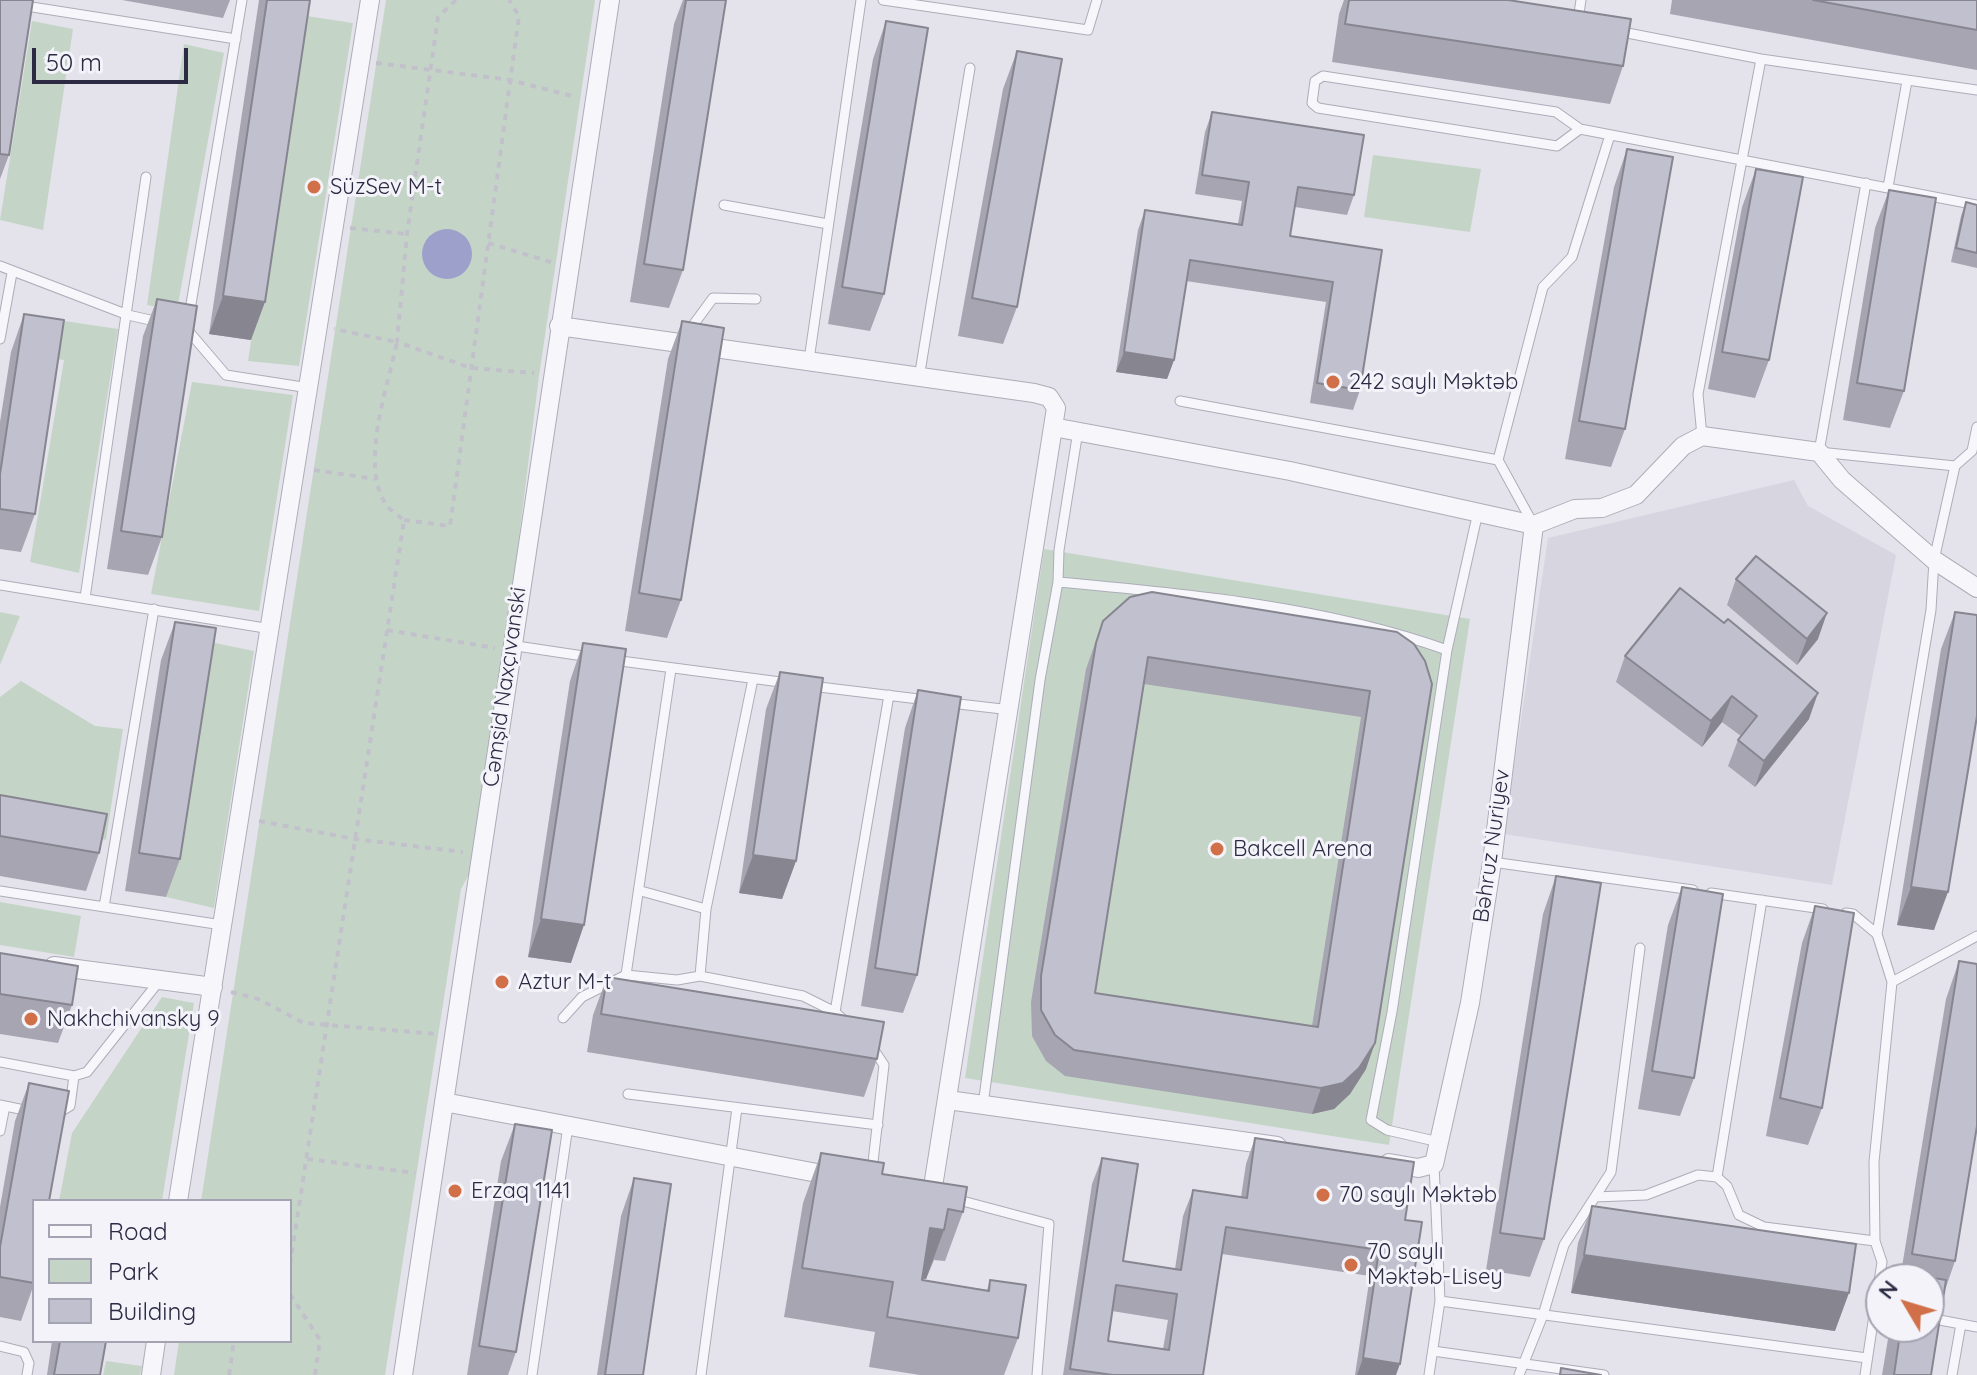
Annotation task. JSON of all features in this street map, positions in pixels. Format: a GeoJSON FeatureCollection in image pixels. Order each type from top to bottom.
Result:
{"type":"FeatureCollection","features":[{"type":"Feature","properties":{"kind":"street"},"geometry":{"type":"LineString","coordinates":[[178,1199],[370,0]]}},
{"type":"Feature","properties":{"kind":"street","name":"Cəmşid Naxçıvanski"},"geometry":{"type":"LineString","coordinates":[[403,1375],[551,374],[610,0]]}},
{"type":"Feature","properties":{"kind":"street"},"geometry":{"type":"LineString","coordinates":[[444,1102],[731,1158],[932,1193],[1011,710],[1056,408],[1049,397],[559,326]]}},
{"type":"Feature","properties":{"kind":"street"},"geometry":{"type":"LineString","coordinates":[[1053,427],[1534,525],[1575,509],[1602,508],[1636,495],[1683,446],[1702,436],[1819,452],[1842,480],[1934,560],[1977,588]]}},
{"type":"Feature","properties":{"kind":"street","name":"Bəhruz Nuriyev"},"geometry":{"type":"LineString","coordinates":[[1434,1164],[1470,1003],[1492,862],[1534,525]]}},
{"type":"Feature","properties":{"kind":"street"},"geometry":{"type":"LineString","coordinates":[[29,963],[213,987]]}},
{"type":"Feature","properties":{"kind":"street"},"geometry":{"type":"LineString","coordinates":[[948,1100],[1298,1149]]}},
{"type":"Feature","properties":{"kind":"street"},"geometry":{"type":"LineString","coordinates":[[1374,1161],[1418,1168],[1434,1164]]}},
{"type":"Feature","properties":{"kind":"street"},"geometry":{"type":"LineString","coordinates":[[151,1375],[156,1343]]}},
{"type":"Feature","properties":{"kind":"lane"},"geometry":{"type":"LineString","coordinates":[[187,327],[242,0]]}},
{"type":"Feature","properties":{"kind":"lane"},"geometry":{"type":"LineString","coordinates":[[809,360],[861,0]]}},
{"type":"Feature","properties":{"kind":"lane"},"geometry":{"type":"LineString","coordinates":[[883,0],[1088,30],[1097,0]]}},
{"type":"Feature","properties":{"kind":"lane"},"geometry":{"type":"LineString","coordinates":[[1577,23],[1581,0]]}},
{"type":"Feature","properties":{"kind":"lane"},"geometry":{"type":"LineString","coordinates":[[0,2],[236,39]]}},
{"type":"Feature","properties":{"kind":"lane"},"geometry":{"type":"LineString","coordinates":[[1564,20],[1593,26]]}},
{"type":"Feature","properties":{"kind":"lane"},"geometry":{"type":"LineString","coordinates":[[1608,29],[1761,59],[1977,90]]}},
{"type":"Feature","properties":{"kind":"lane"},"geometry":{"type":"LineString","coordinates":[[1702,436],[1698,394],[1761,59]]}},
{"type":"Feature","properties":{"kind":"lane"},"geometry":{"type":"LineString","coordinates":[[919,378],[970,68]]}},
{"type":"Feature","properties":{"kind":"lane"},"geometry":{"type":"LineString","coordinates":[[1580,129],[1557,146],[1318,108],[1312,103],[1315,81],[1323,76],[1556,112],[1580,129],[1977,205]]}},
{"type":"Feature","properties":{"kind":"lane"},"geometry":{"type":"LineString","coordinates":[[1888,187],[1907,81]]}},
{"type":"Feature","properties":{"kind":"lane"},"geometry":{"type":"LineString","coordinates":[[1534,525],[1498,460],[1543,287],[1572,257],[1610,135]]}},
{"type":"Feature","properties":{"kind":"lane"},"geometry":{"type":"LineString","coordinates":[[85,598],[146,177]]}},
{"type":"Feature","properties":{"kind":"lane"},"geometry":{"type":"LineString","coordinates":[[1866,183],[1819,452],[1955,466]]}},
{"type":"Feature","properties":{"kind":"lane"},"geometry":{"type":"LineString","coordinates":[[724,205],[828,224]]}},
{"type":"Feature","properties":{"kind":"lane"},"geometry":{"type":"LineString","coordinates":[[0,266],[128,315],[187,327],[226,375],[309,388]]}},
{"type":"Feature","properties":{"kind":"lane"},"geometry":{"type":"LineString","coordinates":[[0,339],[12,273]]}},
{"type":"Feature","properties":{"kind":"lane"},"geometry":{"type":"LineString","coordinates":[[682,342],[713,298],[756,299]]}},
{"type":"Feature","properties":{"kind":"lane"},"geometry":{"type":"LineString","coordinates":[[1180,401],[1498,460]]}},
{"type":"Feature","properties":{"kind":"lane"},"geometry":{"type":"LineString","coordinates":[[1882,1263],[1875,1241],[1874,1162],[1892,982],[1877,934],[1931,610],[1934,560],[1955,466],[1972,451],[1977,427]]}},
{"type":"Feature","properties":{"kind":"lane"},"geometry":{"type":"LineString","coordinates":[[983,1105],[1040,680],[1058,582],[1059,550],[1078,430]]}},
{"type":"Feature","properties":{"kind":"lane"},"geometry":{"type":"LineString","coordinates":[[1439,1142],[1387,1130],[1371,1120],[1392,1012],[1447,650],[1478,512]]}},
{"type":"Feature","properties":{"kind":"lane"},"geometry":{"type":"LineString","coordinates":[[1058,582],[1268,607],[1360,623],[1447,650]]}},
{"type":"Feature","properties":{"kind":"lane"},"geometry":{"type":"LineString","coordinates":[[0,585],[271,629]]}},
{"type":"Feature","properties":{"kind":"lane"},"geometry":{"type":"LineString","coordinates":[[104,907],[154,609]]}},
{"type":"Feature","properties":{"kind":"lane"},"geometry":{"type":"LineString","coordinates":[[510,648],[1011,710]]}},
{"type":"Feature","properties":{"kind":"lane"},"geometry":{"type":"LineString","coordinates":[[626,975],[641,891],[671,669]]}},
{"type":"Feature","properties":{"kind":"lane"},"geometry":{"type":"LineString","coordinates":[[700,976],[706,909],[753,679]]}},
{"type":"Feature","properties":{"kind":"lane"},"geometry":{"type":"LineString","coordinates":[[835,1012],[889,695]]}},
{"type":"Feature","properties":{"kind":"lane"},"geometry":{"type":"LineString","coordinates":[[1492,862],[1853,914],[1877,934]]}},
{"type":"Feature","properties":{"kind":"lane"},"geometry":{"type":"LineString","coordinates":[[0,891],[223,925]]}},
{"type":"Feature","properties":{"kind":"lane"},"geometry":{"type":"LineString","coordinates":[[641,891],[706,909]]}},
{"type":"Feature","properties":{"kind":"lane"},"geometry":{"type":"LineString","coordinates":[[1717,1177],[1762,900]]}},
{"type":"Feature","properties":{"kind":"lane"},"geometry":{"type":"LineString","coordinates":[[1892,982],[1977,936]]}},
{"type":"Feature","properties":{"kind":"lane"},"geometry":{"type":"LineString","coordinates":[[1519,1375],[1526,1364],[1543,1315],[1564,1245],[1611,1172],[1640,948]]}},
{"type":"Feature","properties":{"kind":"lane"},"geometry":{"type":"LineString","coordinates":[[563,1018],[582,997],[626,975],[677,980],[700,976],[803,996],[835,1012],[856,1031]]}},
{"type":"Feature","properties":{"kind":"lane"},"geometry":{"type":"LineString","coordinates":[[0,1062],[74,1076],[87,1072],[160,980]]}},
{"type":"Feature","properties":{"kind":"lane"},"geometry":{"type":"LineString","coordinates":[[866,1041],[884,1065],[878,1125],[886,1186]]}},
{"type":"Feature","properties":{"kind":"lane"},"geometry":{"type":"LineString","coordinates":[[0,1131],[2,1106],[61,1115],[70,1106],[74,1076]]}},
{"type":"Feature","properties":{"kind":"lane"},"geometry":{"type":"LineString","coordinates":[[628,1094],[878,1125]]}},
{"type":"Feature","properties":{"kind":"lane"},"geometry":{"type":"LineString","coordinates":[[701,1375],[737,1108]]}},
{"type":"Feature","properties":{"kind":"lane"},"geometry":{"type":"LineString","coordinates":[[532,1375],[568,1126]]}},
{"type":"Feature","properties":{"kind":"lane"},"geometry":{"type":"LineString","coordinates":[[1429,1375],[1440,1301],[1434,1164]]}},
{"type":"Feature","properties":{"kind":"lane"},"geometry":{"type":"LineString","coordinates":[[1595,1197],[1646,1195],[1698,1175],[1717,1177],[1727,1186],[1739,1215],[1764,1227],[1875,1241]]}},
{"type":"Feature","properties":{"kind":"lane"},"geometry":{"type":"LineString","coordinates":[[932,1193],[1049,1224],[1037,1375]]}},
{"type":"Feature","properties":{"kind":"lane"},"geometry":{"type":"LineString","coordinates":[[1440,1301],[1867,1358]]}},
{"type":"Feature","properties":{"kind":"lane"},"geometry":{"type":"LineString","coordinates":[[1945,1321],[1977,1327]]}},
{"type":"Feature","properties":{"kind":"lane"},"geometry":{"type":"LineString","coordinates":[[1952,1375],[1961,1324]]}},
{"type":"Feature","properties":{"kind":"lane"},"geometry":{"type":"LineString","coordinates":[[1865,1375],[1871,1343]]}},
{"type":"Feature","properties":{"kind":"lane"},"geometry":{"type":"LineString","coordinates":[[0,1346],[24,1352],[29,1363],[27,1375]]}},
{"type":"Feature","properties":{"kind":"lane"},"geometry":{"type":"LineString","coordinates":[[1433,1351],[1604,1375]]}},
{"type":"Feature","properties":{"kind":"path"},"geometry":{"type":"LineString","coordinates":[[456,0],[438,17],[407,234],[397,342],[376,442],[375,479],[386,505],[404,520],[450,526],[519,16],[509,0]]}},
{"type":"Feature","properties":{"kind":"path"},"geometry":{"type":"LineString","coordinates":[[360,60],[510,80],[594,101]]}},
{"type":"Feature","properties":{"kind":"path"},"geometry":{"type":"LineString","coordinates":[[334,227],[407,234]]}},
{"type":"Feature","properties":{"kind":"path"},"geometry":{"type":"LineString","coordinates":[[488,243],[568,267]]}},
{"type":"Feature","properties":{"kind":"path"},"geometry":{"type":"LineString","coordinates":[[318,325],[397,342],[471,368],[551,374]]}},
{"type":"Feature","properties":{"kind":"path"},"geometry":{"type":"LineString","coordinates":[[296,468],[375,479]]}},
{"type":"Feature","properties":{"kind":"path"},"geometry":{"type":"LineString","coordinates":[[292,1253],[404,520]]}},
{"type":"Feature","properties":{"kind":"path"},"geometry":{"type":"LineString","coordinates":[[387,630],[510,648]]}},
{"type":"Feature","properties":{"kind":"path"},"geometry":{"type":"LineString","coordinates":[[241,818],[355,839],[480,854]]}},
{"type":"Feature","properties":{"kind":"path"},"geometry":{"type":"LineString","coordinates":[[213,987],[258,999],[304,1023],[454,1035]]}},
{"type":"Feature","properties":{"kind":"path"},"geometry":{"type":"LineString","coordinates":[[307,1159],[433,1176]]}},
{"type":"Feature","properties":{"kind":"path"},"geometry":{"type":"LineString","coordinates":[[292,1297],[320,1340],[315,1375]]}},
{"type":"Feature","properties":{"kind":"path"},"geometry":{"type":"LineString","coordinates":[[229,1375],[234,1343]]}},
{"type":"Feature","properties":{"kind":"shaded area"},"geometry":{"type":"Polygon","coordinates":[[[1794,480],[1808,506],[1896,555],[1832,885],[1504,834],[1548,538],[1794,480]]]}},
{"type":"Feature","properties":{"kind":"green space"},"geometry":{"type":"Polygon","coordinates":[[[386,0],[595,0],[539,376],[480,854],[461,889],[385,1375],[174,1375],[179,1343],[292,1343],[292,1199],[201,1199],[386,0]]]}},
{"type":"Feature","properties":{"kind":"green space"},"geometry":{"type":"Polygon","coordinates":[[[300,15],[353,23],[299,366],[248,361],[300,15]]]}},
{"type":"Feature","properties":{"kind":"green space"},"geometry":{"type":"Polygon","coordinates":[[[32,21],[73,29],[43,230],[0,220],[32,21]]]}},
{"type":"Feature","properties":{"kind":"green space"},"geometry":{"type":"Polygon","coordinates":[[[184,44],[224,53],[177,310],[147,305],[184,44]]]}},
{"type":"Feature","properties":{"kind":"green space"},"geometry":{"type":"Polygon","coordinates":[[[1373,155],[1481,169],[1470,232],[1364,217],[1373,155]]]}},
{"type":"Feature","properties":{"kind":"green space"},"geometry":{"type":"Polygon","coordinates":[[[31,316],[118,329],[79,573],[30,562],[64,360],[24,354],[31,316]]]}},
{"type":"Feature","properties":{"kind":"green space"},"geometry":{"type":"Polygon","coordinates":[[[192,382],[293,395],[259,611],[151,594],[192,382]]]}},
{"type":"Feature","properties":{"kind":"green space","name":"Bakcell Arena"},"geometry":{"type":"Polygon","coordinates":[[[1044,549],[1470,619],[1389,1145],[965,1078],[1044,549]]]}},
{"type":"Feature","properties":{"kind":"green space"},"geometry":{"type":"Polygon","coordinates":[[[0,612],[20,616],[0,665],[0,612]]]}},
{"type":"Feature","properties":{"kind":"green space"},"geometry":{"type":"Polygon","coordinates":[[[205,641],[254,651],[214,908],[166,897],[205,641]]]}},
{"type":"Feature","properties":{"kind":"green space"},"geometry":{"type":"Polygon","coordinates":[[[21,681],[95,726],[123,729],[106,840],[0,819],[0,697],[21,681]]]}},
{"type":"Feature","properties":{"kind":"green space"},"geometry":{"type":"Polygon","coordinates":[[[0,902],[81,916],[74,957],[0,945],[0,902]]]}},
{"type":"Feature","properties":{"kind":"green space"},"geometry":{"type":"Polygon","coordinates":[[[162,997],[194,1003],[162,1199],[59,1199],[72,1133],[162,997]]]}},
{"type":"Feature","properties":{"kind":"green space"},"geometry":{"type":"Polygon","coordinates":[[[106,1361],[142,1366],[140,1375],[103,1375],[106,1361]]]}},
{"type":"Feature","properties":{"kind":"water"},"geometry":{"type":"Polygon","coordinates":[[[447,229],[465,236],[472,254],[465,272],[447,279],[429,272],[422,254],[429,236],[447,229]]]}},
{"type":"Feature","properties":{"kind":"building"},"geometry":{"type":"Polygon","coordinates":[[[0,0],[33,0],[9,155],[0,154],[0,0]]]}},
{"type":"Feature","properties":{"kind":"building"},"geometry":{"type":"Polygon","coordinates":[[[267,0],[310,0],[265,302],[223,296],[267,0]]]}},
{"type":"Feature","properties":{"kind":"building"},"geometry":{"type":"Polygon","coordinates":[[[686,0],[726,0],[683,270],[644,264],[686,0]]]}},
{"type":"Feature","properties":{"kind":"building"},"geometry":{"type":"Polygon","coordinates":[[[1349,0],[1508,0],[1631,19],[1623,66],[1345,24],[1349,0]]]}},
{"type":"Feature","properties":{"kind":"building"},"geometry":{"type":"Polygon","coordinates":[[[1813,0],[1977,0],[1977,30],[1813,0]]]}},
{"type":"Feature","properties":{"kind":"building"},"geometry":{"type":"Polygon","coordinates":[[[886,21],[928,28],[884,294],[842,287],[886,21]]]}},
{"type":"Feature","properties":{"kind":"building"},"geometry":{"type":"Polygon","coordinates":[[[1017,51],[1062,59],[1017,307],[972,298],[1017,51]]]}},
{"type":"Feature","properties":{"kind":"building"},"geometry":{"type":"Polygon","coordinates":[[[1212,112],[1364,135],[1354,195],[1298,187],[1290,236],[1382,250],[1360,390],[1317,383],[1333,282],[1190,260],[1174,360],[1124,352],[1145,210],[1242,225],[1249,182],[1202,175],[1212,112]]]}},
{"type":"Feature","properties":{"kind":"building"},"geometry":{"type":"Polygon","coordinates":[[[1627,149],[1673,157],[1625,429],[1579,421],[1627,149]]]}},
{"type":"Feature","properties":{"kind":"building"},"geometry":{"type":"Polygon","coordinates":[[[1756,169],[1803,177],[1769,360],[1722,352],[1756,169]]]}},
{"type":"Feature","properties":{"kind":"building"},"geometry":{"type":"Polygon","coordinates":[[[1889,190],[1936,198],[1904,391],[1857,383],[1889,190]]]}},
{"type":"Feature","properties":{"kind":"building"},"geometry":{"type":"Polygon","coordinates":[[[1966,202],[1977,205],[1977,253],[1956,248],[1966,202]]]}},
{"type":"Feature","properties":{"kind":"building"},"geometry":{"type":"Polygon","coordinates":[[[157,299],[197,306],[162,537],[121,531],[157,299]]]}},
{"type":"Feature","properties":{"kind":"building"},"geometry":{"type":"Polygon","coordinates":[[[24,314],[64,320],[35,514],[0,509],[0,474],[24,314]]]}},
{"type":"Feature","properties":{"kind":"building"},"geometry":{"type":"Polygon","coordinates":[[[682,321],[724,328],[681,600],[639,593],[682,321]]]}},
{"type":"Feature","properties":{"kind":"building"},"geometry":{"type":"Polygon","coordinates":[[[1756,556],[1827,613],[1807,639],[1736,579],[1756,556]]]}},
{"type":"Feature","properties":{"kind":"building"},"geometry":{"type":"Polygon","coordinates":[[[1680,588],[1724,623],[1728,619],[1818,693],[1764,761],[1738,740],[1757,716],[1732,696],[1711,721],[1625,656],[1680,588]]]}},
{"type":"Feature","properties":{"kind":"building"},"geometry":{"type":"Polygon","coordinates":[[[1152,592],[1397,632],[1414,644],[1425,661],[1432,684],[1375,1043],[1359,1068],[1343,1083],[1321,1088],[1074,1050],[1055,1035],[1041,1010],[1041,976],[1096,643],[1103,621],[1130,597],[1152,592]],[[1148,657],[1095,993],[1318,1027],[1370,691],[1148,657]]]}},
{"type":"Feature","properties":{"kind":"building"},"geometry":{"type":"Polygon","coordinates":[[[1955,612],[1977,615],[1977,716],[1948,892],[1911,887],[1955,612]]]}},
{"type":"Feature","properties":{"kind":"building"},"geometry":{"type":"Polygon","coordinates":[[[175,622],[216,628],[180,859],[139,853],[175,622]]]}},
{"type":"Feature","properties":{"kind":"building"},"geometry":{"type":"Polygon","coordinates":[[[583,643],[626,649],[584,925],[541,919],[583,643]]]}},
{"type":"Feature","properties":{"kind":"building"},"geometry":{"type":"Polygon","coordinates":[[[780,672],[823,678],[796,861],[753,855],[780,672]]]}},
{"type":"Feature","properties":{"kind":"building"},"geometry":{"type":"Polygon","coordinates":[[[918,690],[961,697],[917,975],[875,968],[918,690]]]}},
{"type":"Feature","properties":{"kind":"building"},"geometry":{"type":"Polygon","coordinates":[[[0,795],[107,814],[99,853],[0,836],[0,795]]]}},
{"type":"Feature","properties":{"kind":"building"},"geometry":{"type":"Polygon","coordinates":[[[1556,876],[1601,883],[1544,1239],[1500,1233],[1556,876]]]}},
{"type":"Feature","properties":{"kind":"building"},"geometry":{"type":"Polygon","coordinates":[[[1682,887],[1723,894],[1694,1078],[1652,1071],[1682,887]]]}},
{"type":"Feature","properties":{"kind":"building"},"geometry":{"type":"Polygon","coordinates":[[[1815,906],[1854,913],[1822,1108],[1780,1098],[1815,906]]]}},
{"type":"Feature","properties":{"kind":"building"},"geometry":{"type":"Polygon","coordinates":[[[0,953],[78,966],[72,1005],[0,994],[0,953]]]}},
{"type":"Feature","properties":{"kind":"building"},"geometry":{"type":"Polygon","coordinates":[[[1959,961],[1977,964],[1977,1126],[1955,1261],[1912,1254],[1959,961]]]}},
{"type":"Feature","properties":{"kind":"building"},"geometry":{"type":"Polygon","coordinates":[[[607,977],[884,1022],[877,1059],[601,1014],[607,977]]]}},
{"type":"Feature","properties":{"kind":"building"},"geometry":{"type":"Polygon","coordinates":[[[29,1083],[69,1091],[49,1199],[32,1199],[32,1283],[0,1277],[0,1247],[29,1083]]]}},
{"type":"Feature","properties":{"kind":"building"},"geometry":{"type":"Polygon","coordinates":[[[515,1124],[552,1130],[516,1352],[479,1346],[515,1124]]]}},
{"type":"Feature","properties":{"kind":"building"},"geometry":{"type":"Polygon","coordinates":[[[1255,1138],[1414,1162],[1405,1220],[1422,1222],[1400,1364],[1363,1358],[1379,1250],[1226,1227],[1203,1375],[1113,1375],[1070,1369],[1102,1158],[1138,1164],[1123,1261],[1181,1270],[1193,1190],[1247,1198],[1255,1138]],[[1116,1285],[1108,1341],[1169,1350],[1177,1294],[1116,1285]]]}},
{"type":"Feature","properties":{"kind":"building"},"geometry":{"type":"Polygon","coordinates":[[[821,1153],[884,1163],[882,1174],[967,1187],[963,1212],[948,1209],[944,1230],[930,1228],[922,1280],[989,1291],[990,1280],[1026,1285],[1018,1338],[887,1317],[893,1282],[802,1268],[821,1153]]]}},
{"type":"Feature","properties":{"kind":"building"},"geometry":{"type":"Polygon","coordinates":[[[634,1178],[671,1184],[643,1375],[605,1375],[634,1178]]]}},
{"type":"Feature","properties":{"kind":"building"},"geometry":{"type":"Polygon","coordinates":[[[1592,1206],[1856,1244],[1849,1293],[1584,1255],[1592,1206]]]}},
{"type":"Feature","properties":{"kind":"building"},"geometry":{"type":"Polygon","coordinates":[[[60,1343],[106,1343],[100,1375],[54,1375],[60,1343]]]}},
{"type":"Feature","properties":{"kind":"building"},"geometry":{"type":"Polygon","coordinates":[[[1899,1343],[1936,1343],[1931,1375],[1894,1375],[1899,1343]]]}},
{"type":"Feature","properties":{"kind":"building"},"geometry":{"type":"Polygon","coordinates":[[[1561,1368],[1601,1375],[1560,1375],[1561,1368]]]}},
{"type":"Feature","properties":{"kind":"place","name":"SüzSev M-t"},"geometry":{"type":"Point","coordinates":[314,187]}},
{"type":"Feature","properties":{"kind":"place","name":"242 saylı Məktəb"},"geometry":{"type":"Point","coordinates":[1333,382]}},
{"type":"Feature","properties":{"kind":"place","name":"Bakcell Arena"},"geometry":{"type":"Point","coordinates":[1217,849]}},
{"type":"Feature","properties":{"kind":"place","name":"Aztur M-t"},"geometry":{"type":"Point","coordinates":[502,982]}},
{"type":"Feature","properties":{"kind":"place","name":"Nakhchivansky 9"},"geometry":{"type":"Point","coordinates":[31,1019]}},
{"type":"Feature","properties":{"kind":"place","name":"Erzaq 1141"},"geometry":{"type":"Point","coordinates":[455,1191]}},
{"type":"Feature","properties":{"kind":"place","name":"70 saylı Məktəb"},"geometry":{"type":"Point","coordinates":[1323,1195]}},
{"type":"Feature","properties":{"kind":"place","name":"70 saylı Məktəb-Lisey"},"geometry":{"type":"Point","coordinates":[1351,1265]}}]}
